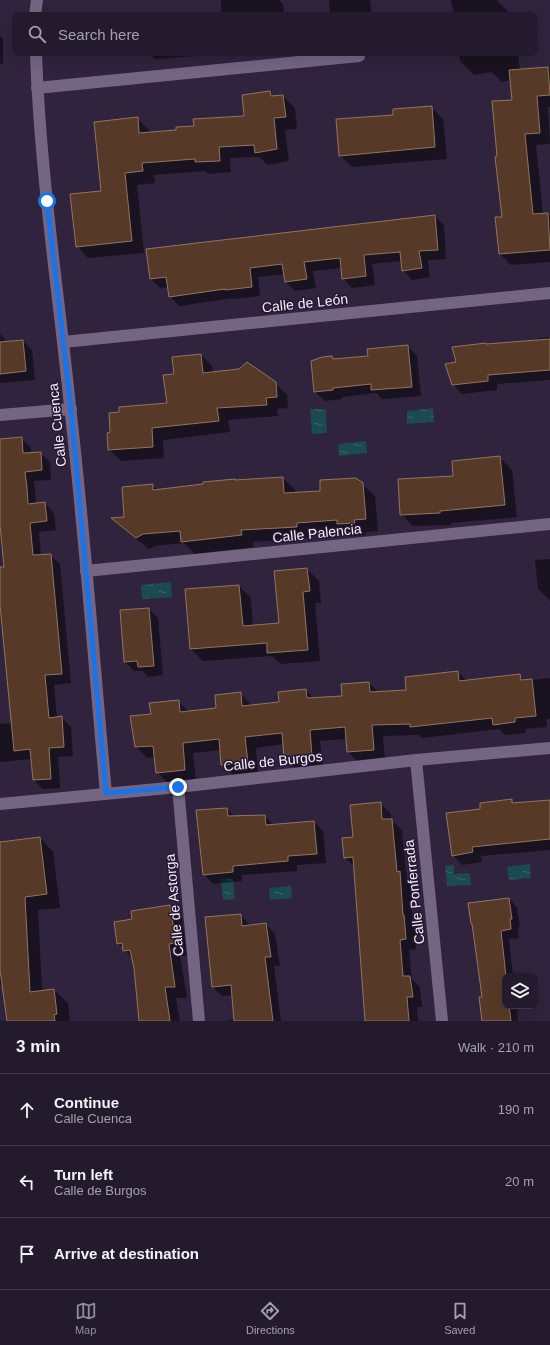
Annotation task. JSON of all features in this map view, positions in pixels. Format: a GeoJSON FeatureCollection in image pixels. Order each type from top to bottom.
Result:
{"type":"FeatureCollection","features":[{"type":"Feature","properties":{"kind":"street"},"geometry":{"type":"LineString","coordinates":[[35,12],[37,0]]}},
{"type":"Feature","properties":{"kind":"street","name":"Calle Cuenca"},"geometry":{"type":"LineString","coordinates":[[36,56],[37,88],[47,201],[71,409],[106,793]]}},
{"type":"Feature","properties":{"kind":"street"},"geometry":{"type":"LineString","coordinates":[[37,88],[359,56]]}},
{"type":"Feature","properties":{"kind":"street","name":"Calle de León"},"geometry":{"type":"LineString","coordinates":[[63,342],[550,293]]}},
{"type":"Feature","properties":{"kind":"street"},"geometry":{"type":"LineString","coordinates":[[0,415],[71,409]]}},
{"type":"Feature","properties":{"kind":"street","name":"Calle Palencia"},"geometry":{"type":"LineString","coordinates":[[86,571],[550,524]]}},
{"type":"Feature","properties":{"kind":"street","name":"Calle de Burgos"},"geometry":{"type":"LineString","coordinates":[[0,804],[178,787],[416,760],[550,748]]}},
{"type":"Feature","properties":{"kind":"street","name":"Calle Ponferrada"},"geometry":{"type":"LineString","coordinates":[[416,760],[442,1021]]}},
{"type":"Feature","properties":{"kind":"street","name":"Calle de Astorga"},"geometry":{"type":"LineString","coordinates":[[178,787],[200,1021]]}},
{"type":"Feature","properties":{"kind":"water"},"geometry":{"type":"Polygon","coordinates":[[[433,408],[434,422],[407,424],[407,411],[433,408]]]}},
{"type":"Feature","properties":{"kind":"water"},"geometry":{"type":"Polygon","coordinates":[[[310,409],[326,409],[327,433],[312,434],[310,409]]]}},
{"type":"Feature","properties":{"kind":"water"},"geometry":{"type":"Polygon","coordinates":[[[366,441],[367,453],[339,456],[338,444],[366,441]]]}},
{"type":"Feature","properties":{"kind":"water"},"geometry":{"type":"Polygon","coordinates":[[[171,582],[172,597],[142,599],[141,585],[171,582]]]}},
{"type":"Feature","properties":{"kind":"water"},"geometry":{"type":"Polygon","coordinates":[[[530,864],[531,878],[509,880],[507,867],[530,864]]]}},
{"type":"Feature","properties":{"kind":"water"},"geometry":{"type":"Polygon","coordinates":[[[454,865],[454,874],[470,873],[471,885],[447,886],[445,866],[454,865]]]}},
{"type":"Feature","properties":{"kind":"water"},"geometry":{"type":"Polygon","coordinates":[[[233,878],[235,899],[223,900],[221,879],[233,878]]]}},
{"type":"Feature","properties":{"kind":"water"},"geometry":{"type":"Polygon","coordinates":[[[291,886],[292,898],[270,900],[269,888],[291,886]]]}},
{"type":"Feature","properties":{"kind":"building"},"geometry":{"type":"Polygon","coordinates":[[[548,67],[550,95],[537,96],[540,133],[525,134],[533,214],[548,213],[550,250],[499,254],[495,217],[502,217],[495,157],[497,156],[492,101],[512,100],[509,70],[548,67]]]}},
{"type":"Feature","properties":{"kind":"building"},"geometry":{"type":"Polygon","coordinates":[[[270,91],[271,96],[283,95],[286,117],[274,118],[277,149],[255,153],[254,145],[219,147],[220,161],[195,162],[195,159],[142,163],[143,171],[125,173],[132,241],[76,247],[70,194],[101,191],[94,122],[138,117],[139,133],[176,130],[176,127],[194,126],[193,119],[244,116],[242,95],[270,91]]]}},
{"type":"Feature","properties":{"kind":"building"},"geometry":{"type":"Polygon","coordinates":[[[432,106],[435,147],[339,156],[336,119],[393,115],[393,109],[432,106]]]}},
{"type":"Feature","properties":{"kind":"building"},"geometry":{"type":"Polygon","coordinates":[[[435,215],[438,250],[419,251],[422,268],[402,271],[400,252],[364,255],[366,276],[342,279],[340,258],[304,262],[307,279],[285,282],[282,264],[250,268],[252,287],[225,289],[169,297],[166,277],[150,279],[146,249],[435,215]]]}},
{"type":"Feature","properties":{"kind":"building"},"geometry":{"type":"Polygon","coordinates":[[[550,339],[550,370],[488,375],[488,381],[452,385],[445,364],[456,362],[452,347],[486,343],[550,339]]]}},
{"type":"Feature","properties":{"kind":"building"},"geometry":{"type":"Polygon","coordinates":[[[23,340],[26,371],[0,374],[0,342],[23,340]]]}},
{"type":"Feature","properties":{"kind":"building"},"geometry":{"type":"Polygon","coordinates":[[[408,345],[412,387],[371,390],[371,384],[333,388],[333,390],[314,392],[311,361],[322,357],[332,356],[333,359],[368,356],[367,349],[408,345]]]}},
{"type":"Feature","properties":{"kind":"building"},"geometry":{"type":"Polygon","coordinates":[[[201,354],[203,373],[239,369],[247,362],[276,382],[277,397],[266,398],[267,405],[217,408],[219,421],[152,428],[153,447],[108,450],[107,433],[110,432],[109,413],[119,412],[119,407],[167,403],[163,375],[174,374],[172,357],[201,354]]]}},
{"type":"Feature","properties":{"kind":"building"},"geometry":{"type":"Polygon","coordinates":[[[22,437],[23,453],[41,452],[42,470],[25,472],[28,504],[45,502],[47,521],[30,523],[33,555],[51,554],[62,674],[45,675],[49,718],[62,716],[64,747],[49,748],[51,779],[33,780],[30,749],[14,751],[0,605],[0,567],[4,567],[0,525],[0,439],[22,437]]]}},
{"type":"Feature","properties":{"kind":"building"},"geometry":{"type":"Polygon","coordinates":[[[500,456],[505,505],[440,511],[440,513],[400,515],[398,479],[453,476],[452,461],[500,456]]]}},
{"type":"Feature","properties":{"kind":"building"},"geometry":{"type":"Polygon","coordinates":[[[283,477],[284,493],[320,491],[320,480],[356,478],[363,483],[366,519],[354,520],[355,523],[337,524],[337,520],[297,523],[297,527],[241,530],[242,535],[181,542],[180,531],[143,534],[136,538],[111,518],[124,517],[122,487],[153,484],[153,490],[203,484],[203,482],[283,477]]]}},
{"type":"Feature","properties":{"kind":"building"},"geometry":{"type":"Polygon","coordinates":[[[307,568],[310,591],[303,592],[308,650],[267,653],[267,643],[190,649],[185,589],[239,585],[243,626],[279,623],[274,571],[307,568]]]}},
{"type":"Feature","properties":{"kind":"building"},"geometry":{"type":"Polygon","coordinates":[[[149,608],[154,666],[138,667],[137,661],[124,662],[120,610],[149,608]]]}},
{"type":"Feature","properties":{"kind":"building"},"geometry":{"type":"Polygon","coordinates":[[[458,671],[459,681],[520,674],[521,680],[532,679],[536,716],[515,718],[515,722],[493,725],[492,718],[410,727],[410,724],[372,725],[374,750],[347,752],[345,727],[310,730],[312,756],[284,758],[282,733],[245,737],[248,763],[221,765],[219,739],[183,743],[185,770],[156,773],[153,746],[135,747],[130,716],[151,714],[149,703],[179,700],[180,712],[216,708],[215,695],[241,692],[242,706],[279,702],[278,692],[306,689],[307,698],[342,696],[341,684],[369,682],[370,692],[406,690],[405,677],[458,671]]]}},
{"type":"Feature","properties":{"kind":"building"},"geometry":{"type":"Polygon","coordinates":[[[512,799],[512,803],[550,800],[550,839],[472,847],[473,852],[452,856],[446,813],[480,809],[480,803],[512,799]]]}},
{"type":"Feature","properties":{"kind":"building"},"geometry":{"type":"Polygon","coordinates":[[[381,802],[382,819],[392,819],[397,872],[400,871],[406,939],[400,940],[403,976],[410,976],[413,997],[407,997],[409,1021],[365,1021],[353,857],[344,858],[342,838],[353,837],[350,805],[381,802]]]}},
{"type":"Feature","properties":{"kind":"building"},"geometry":{"type":"Polygon","coordinates":[[[227,808],[228,816],[265,815],[266,825],[314,821],[317,854],[288,856],[288,861],[233,866],[233,872],[203,875],[196,810],[227,808]]]}},
{"type":"Feature","properties":{"kind":"building"},"geometry":{"type":"Polygon","coordinates":[[[40,837],[47,894],[25,897],[30,992],[54,989],[57,1014],[54,1015],[55,1021],[7,1021],[0,970],[0,842],[40,837]]]}},
{"type":"Feature","properties":{"kind":"building"},"geometry":{"type":"Polygon","coordinates":[[[509,898],[512,919],[510,919],[511,929],[501,931],[506,973],[502,973],[502,1009],[509,1009],[511,1021],[482,1021],[479,997],[482,997],[468,903],[509,898]]]}},
{"type":"Feature","properties":{"kind":"building"},"geometry":{"type":"Polygon","coordinates":[[[170,905],[176,943],[169,944],[175,987],[165,987],[170,1021],[139,1021],[134,968],[130,950],[123,951],[122,943],[117,944],[114,922],[132,919],[131,911],[170,905]]]}},
{"type":"Feature","properties":{"kind":"building"},"geometry":{"type":"Polygon","coordinates":[[[241,914],[242,926],[266,923],[271,957],[265,957],[273,1021],[234,1021],[231,985],[212,987],[205,917],[241,914]]]}},
{"type":"Feature","properties":{"kind":"route"},"geometry":{"type":"LineString","coordinates":[[47,201],[71,409],[106,793],[178,787]]}}]}
